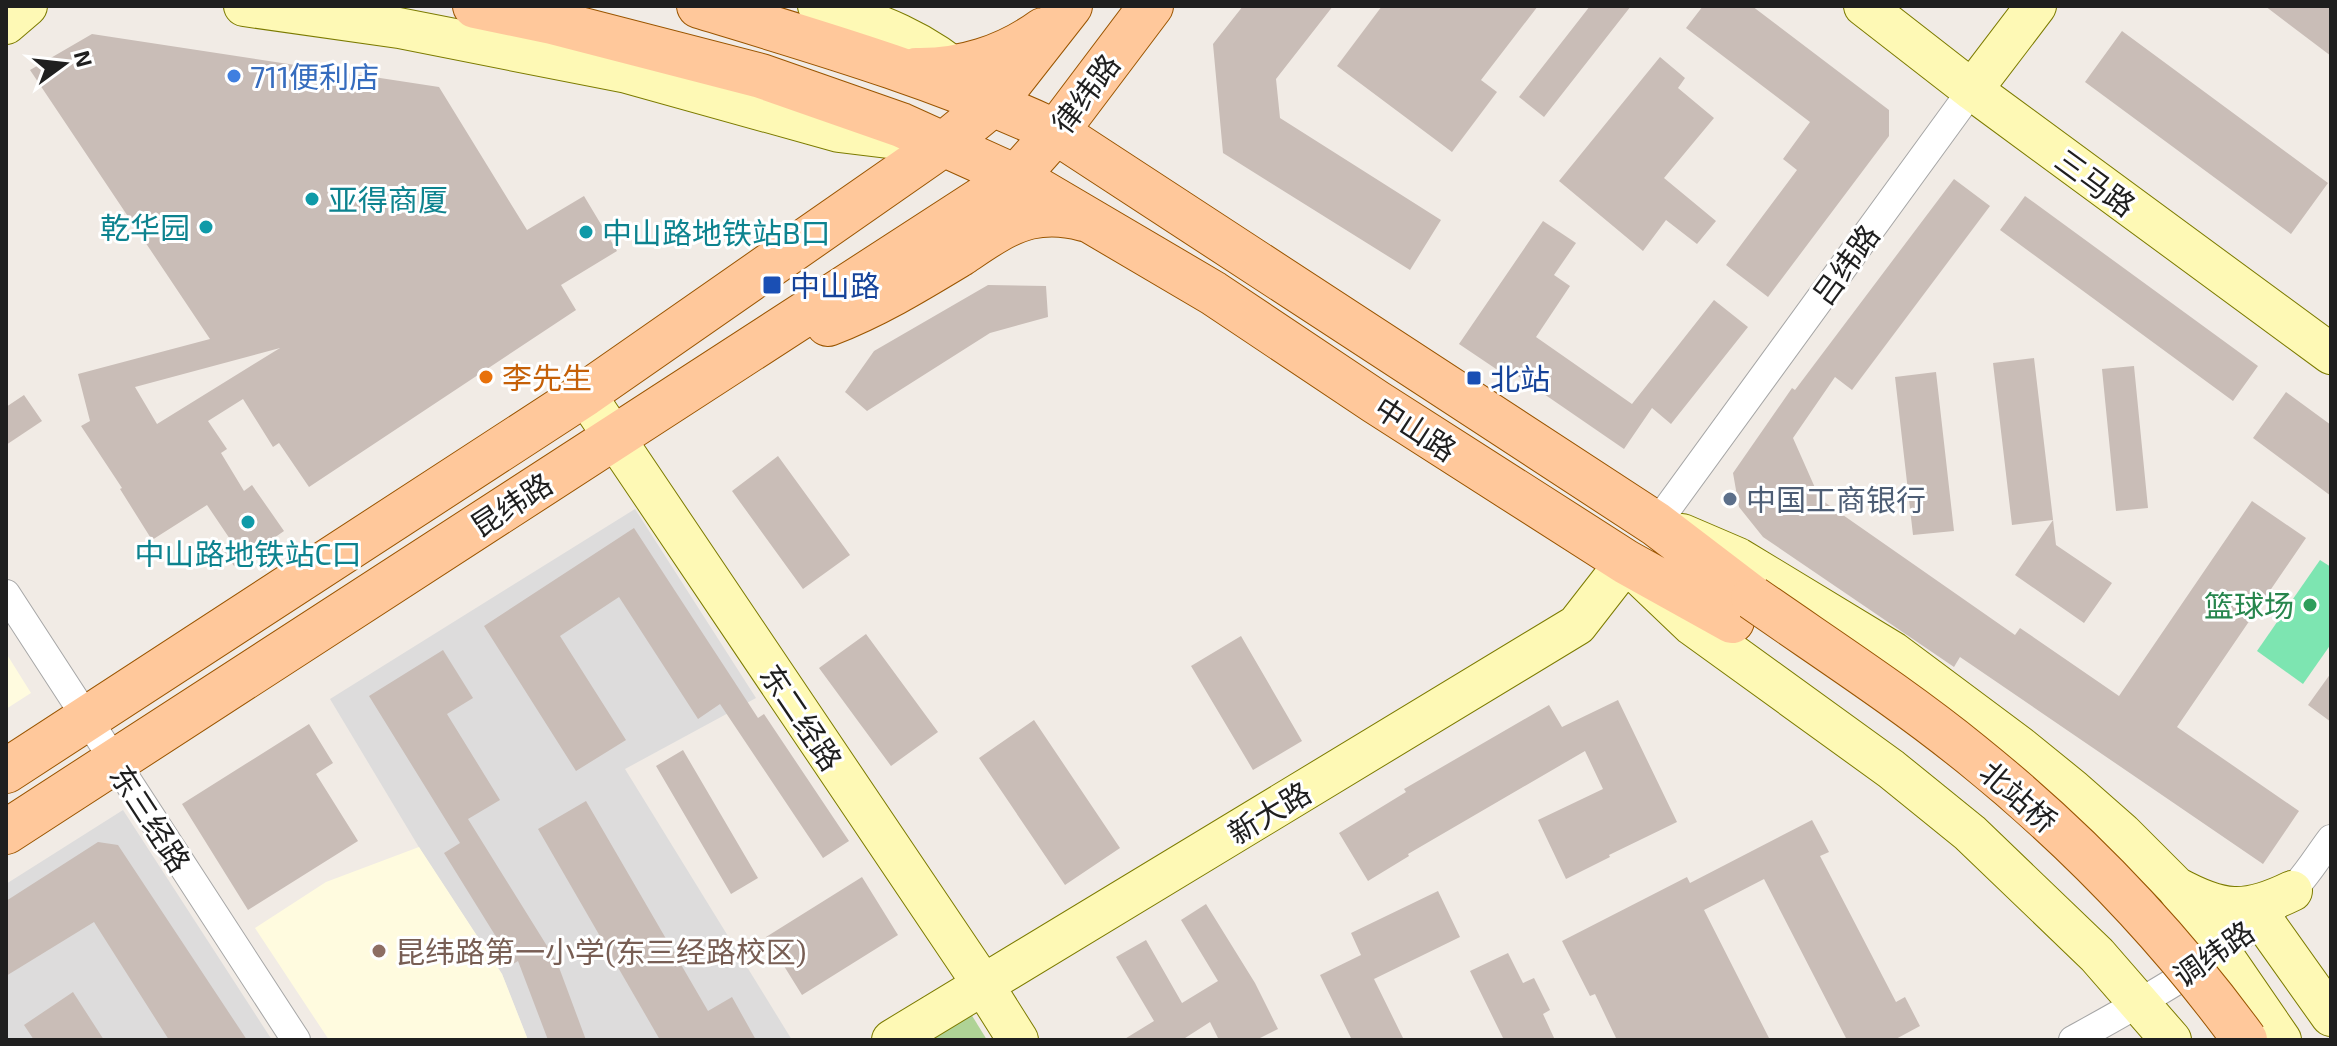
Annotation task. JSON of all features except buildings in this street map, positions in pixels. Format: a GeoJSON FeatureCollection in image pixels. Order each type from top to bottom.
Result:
{"type":"FeatureCollection","features":[{"type":"Feature","properties":{"kind":"main road"},"geometry":{"type":"LineString","coordinates":[[6,24],[27,6]]}},
{"type":"Feature","properties":{"kind":"main road"},"geometry":{"type":"LineString","coordinates":[[244,6],[402,17],[627,73],[800,122],[871,137],[944,144]]}},
{"type":"Feature","properties":{"kind":"main road","name":"中山路"},"geometry":{"type":"LineString","coordinates":[[475,6],[761,76],[901,125],[944,144],[1026,160],[1166,203],[1656,524],[1742,609]]}},
{"type":"Feature","properties":{"kind":"main road","name":"中山路"},"geometry":{"type":"LineString","coordinates":[[699,6],[845,49],[995,108],[1026,160],[1095,223],[1213,293],[1626,562],[1742,609]]}},
{"type":"Feature","properties":{"kind":"main road"},"geometry":{"type":"LineString","coordinates":[[818,6],[852,15],[916,41],[954,67],[995,108]]}},
{"type":"Feature","properties":{"kind":"main road","name":"律纬路"},"geometry":{"type":"LineString","coordinates":[[1026,160],[1151,6]]}},
{"type":"Feature","properties":{"kind":"main road","name":"三马路"},"geometry":{"type":"LineString","coordinates":[[1864,6],[1972,90],[2331,354]]}},
{"type":"Feature","properties":{"kind":"main road","name":"吕纬路"},"geometry":{"type":"LineString","coordinates":[[1972,90],[2036,6]]}},
{"type":"Feature","properties":{"kind":"main road"},"geometry":{"type":"LineString","coordinates":[[995,108],[1067,10]]}},
{"type":"Feature","properties":{"kind":"main road"},"geometry":{"type":"LineString","coordinates":[[902,70],[929,70],[978,63],[1037,34],[1067,10]]}},
{"type":"Feature","properties":{"kind":"main road"},"geometry":{"type":"LineString","coordinates":[[807,91],[943,114],[995,108],[1045,99],[1094,70],[1121,46]]}},
{"type":"Feature","properties":{"kind":"main road"},"geometry":{"type":"LineString","coordinates":[[807,91],[841,109],[871,137],[874,148],[873,165],[867,180],[824,229]]}},
{"type":"Feature","properties":{"kind":"main road","name":"昆纬路"},"geometry":{"type":"LineString","coordinates":[[6,771],[585,394],[995,108]]}},
{"type":"Feature","properties":{"kind":"main road"},"geometry":{"type":"LineString","coordinates":[[824,229],[938,182],[1026,160]]}},
{"type":"Feature","properties":{"kind":"main road","name":"昆纬路"},"geometry":{"type":"LineString","coordinates":[[6,832],[757,345],[1026,160]]}},
{"type":"Feature","properties":{"kind":"main road"},"geometry":{"type":"LineString","coordinates":[[757,345],[862,311],[1003,227],[1027,217],[1071,216],[1095,223]]}},
{"type":"Feature","properties":{"kind":"main road","name":"东二经路"},"geometry":{"type":"LineString","coordinates":[[585,394],[1018,1040]]}},
{"type":"Feature","properties":{"kind":"main road"},"geometry":{"type":"LineString","coordinates":[[1656,524],[1738,558],[1893,652],[2062,780],[2122,833],[2176,887],[2281,1040]]}},
{"type":"Feature","properties":{"kind":"main road"},"geometry":{"type":"LineString","coordinates":[[1626,562],[1692,625],[1891,769],[1970,833],[2044,902],[2171,1040]]}},
{"type":"Feature","properties":{"kind":"main road","name":"新大路"},"geometry":{"type":"LineString","coordinates":[[892,1040],[1577,625],[1626,562]]}},
{"type":"Feature","properties":{"kind":"main road","name":"北站桥"},"geometry":{"type":"LineString","coordinates":[[1742,609],[2009,821],[2114,922],[2165,980],[2210,1040]]}},
{"type":"Feature","properties":{"kind":"main road","name":"北站桥"},"geometry":{"type":"LineString","coordinates":[[1742,609],[1876,683],[1971,753],[2047,819],[2149,920],[2245,1040]]}},
{"type":"Feature","properties":{"kind":"main road"},"geometry":{"type":"LineString","coordinates":[[2176,887],[2223,907],[2246,908],[2267,904],[2292,891]]}},
{"type":"Feature","properties":{"kind":"main road"},"geometry":{"type":"LineString","coordinates":[[2262,919],[2331,1016]]}},
{"type":"Feature","properties":{"kind":"street","name":"吕纬路"},"geometry":{"type":"LineString","coordinates":[[1656,524],[1972,90]]}},
{"type":"Feature","properties":{"kind":"street","name":"东三经路"},"geometry":{"type":"LineString","coordinates":[[6,594],[296,1040]]}},
{"type":"Feature","properties":{"kind":"street","name":"调纬路"},"geometry":{"type":"LineString","coordinates":[[2073,1040],[2140,1003],[2262,919],[2292,891],[2331,839]]}},
{"type":"Feature","properties":{"kind":"shaded area"},"geometry":{"type":"Polygon","coordinates":[[[635,509],[756,698],[625,769],[792,1040],[528,1040],[502,974],[423,854],[330,699],[635,509]]]}},
{"type":"Feature","properties":{"kind":"shaded area"},"geometry":{"type":"Polygon","coordinates":[[[6,653],[31,693],[6,709],[6,653]]]}},
{"type":"Feature","properties":{"kind":"shaded area"},"geometry":{"type":"Polygon","coordinates":[[[123,810],[272,1040],[6,1040],[6,884],[123,810]]]}},
{"type":"Feature","properties":{"kind":"shaded area","name":"昆纬路第一小学(东三经路校区)"},"geometry":{"type":"Polygon","coordinates":[[[419,847],[502,974],[528,1040],[329,1040],[255,928],[326,882],[419,847]]]}},
{"type":"Feature","properties":{"kind":"green space","name":"篮球场"},"geometry":{"type":"Polygon","coordinates":[[[2320,560],[2331,567],[2331,644],[2303,684],[2257,651],[2320,560]]]}},
{"type":"Feature","properties":{"kind":"green space"},"geometry":{"type":"Polygon","coordinates":[[[971,1014],[987,1040],[929,1040],[971,1014]]]}},
{"type":"Feature","properties":{"kind":"place","name":"711便利店"},"geometry":{"type":"Point","coordinates":[234,76]}},
{"type":"Feature","properties":{"kind":"place","name":"亚得商厦"},"geometry":{"type":"Point","coordinates":[312,199]}},
{"type":"Feature","properties":{"kind":"place","name":"乾华园"},"geometry":{"type":"Point","coordinates":[206,227]}},
{"type":"Feature","properties":{"kind":"place","name":"中山路地铁站B口"},"geometry":{"type":"Point","coordinates":[586,232]}},
{"type":"Feature","properties":{"kind":"place","name":"中山路"},"geometry":{"type":"Point","coordinates":[772,285]}},
{"type":"Feature","properties":{"kind":"place","name":"李先生"},"geometry":{"type":"Point","coordinates":[486,377]}},
{"type":"Feature","properties":{"kind":"place","name":"北站"},"geometry":{"type":"Point","coordinates":[1474,378]}},
{"type":"Feature","properties":{"kind":"place","name":"中国工商银行"},"geometry":{"type":"Point","coordinates":[1730,499]}},
{"type":"Feature","properties":{"kind":"place","name":"中山路地铁站C口"},"geometry":{"type":"Point","coordinates":[248,522]}},
{"type":"Feature","properties":{"kind":"place","name":"篮球场"},"geometry":{"type":"Point","coordinates":[2310,605]}},
{"type":"Feature","properties":{"kind":"place","name":"昆纬路第一小学(东三经路校区)"},"geometry":{"type":"Point","coordinates":[379,951]}}]}
